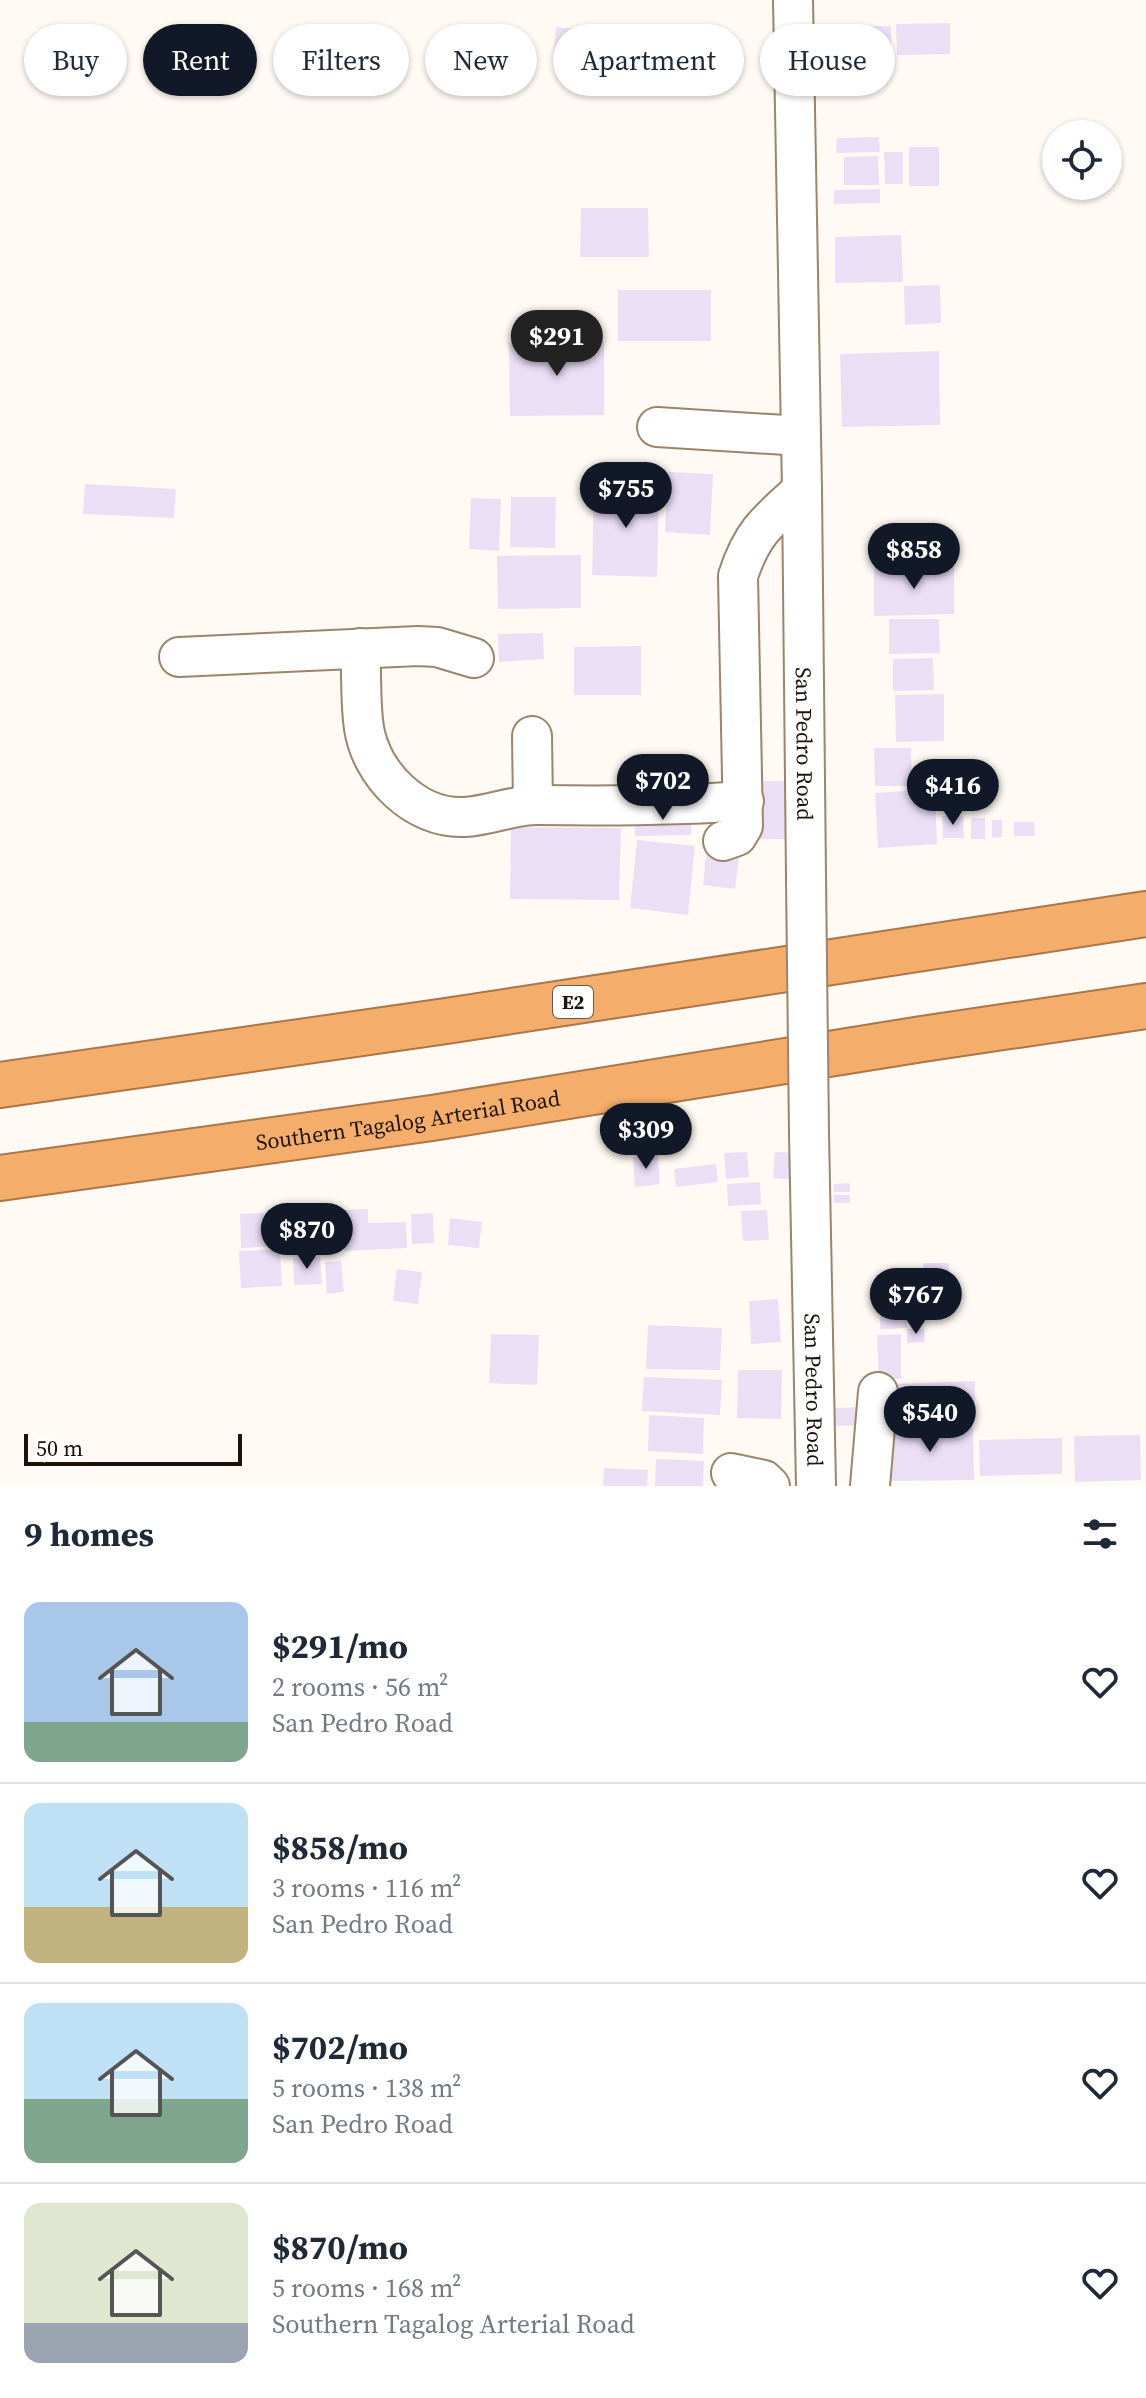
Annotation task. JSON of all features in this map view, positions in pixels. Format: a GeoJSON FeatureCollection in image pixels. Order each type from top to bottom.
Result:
{"type":"FeatureCollection","features":[{"type":"Feature","properties":{"kind":"highway","name":"E2"},"geometry":{"type":"LineString","coordinates":[[0,1085],[446,1021],[1146,914]]}},
{"type":"Feature","properties":{"kind":"highway","name":"Southern Tagalog Arterial Road"},"geometry":{"type":"LineString","coordinates":[[0,1178],[432,1118],[1146,1006]]}},
{"type":"Feature","properties":{"kind":"street","name":"San Pedro Road"},"geometry":{"type":"LineString","coordinates":[[793,0],[816,1486]]}},
{"type":"Feature","properties":{"kind":"street"},"geometry":{"type":"LineString","coordinates":[[657,427],[801,436]]}},
{"type":"Feature","properties":{"kind":"street"},"geometry":{"type":"LineString","coordinates":[[723,841],[737,836],[743,826],[738,576],[747,549],[761,527],[802,490]]}},
{"type":"Feature","properties":{"kind":"street"},"geometry":{"type":"LineString","coordinates":[[179,657],[437,647],[474,658]]}},
{"type":"Feature","properties":{"kind":"street"},"geometry":{"type":"LineString","coordinates":[[360,648],[364,729],[376,766],[405,796],[430,812],[463,817],[533,805],[673,806],[744,801]]}},
{"type":"Feature","properties":{"kind":"street"},"geometry":{"type":"LineString","coordinates":[[532,736],[533,805]]}},
{"type":"Feature","properties":{"kind":"street"},"geometry":{"type":"LineString","coordinates":[[870,1486],[878,1392]]}},
{"type":"Feature","properties":{"kind":"street"},"geometry":{"type":"LineString","coordinates":[[731,1473],[764,1480],[770,1486]]}},
{"type":"Feature","properties":{"kind":"building"},"geometry":{"type":"Polygon","coordinates":[[[950,23],[950,54],[897,55],[896,24],[950,23]]]}},
{"type":"Feature","properties":{"kind":"building"},"geometry":{"type":"Polygon","coordinates":[[[879,137],[880,152],[836,153],[837,138],[879,137]]]}},
{"type":"Feature","properties":{"kind":"building"},"geometry":{"type":"Polygon","coordinates":[[[909,147],[939,147],[939,186],[909,186],[909,147]]]}},
{"type":"Feature","properties":{"kind":"building"},"geometry":{"type":"Polygon","coordinates":[[[884,152],[903,152],[903,184],[885,184],[884,152]]]}},
{"type":"Feature","properties":{"kind":"building"},"geometry":{"type":"Polygon","coordinates":[[[878,156],[879,185],[844,185],[844,157],[878,156]]]}},
{"type":"Feature","properties":{"kind":"building"},"geometry":{"type":"Polygon","coordinates":[[[880,189],[880,203],[834,204],[834,190],[880,189]]]}},
{"type":"Feature","properties":{"kind":"building"},"geometry":{"type":"Polygon","coordinates":[[[581,208],[648,208],[649,257],[580,257],[581,208]]]}},
{"type":"Feature","properties":{"kind":"building"},"geometry":{"type":"Polygon","coordinates":[[[901,235],[903,282],[835,283],[835,237],[901,235]]]}},
{"type":"Feature","properties":{"kind":"building"},"geometry":{"type":"Polygon","coordinates":[[[940,285],[941,323],[905,325],[904,286],[940,285]]]}},
{"type":"Feature","properties":{"kind":"building"},"geometry":{"type":"Polygon","coordinates":[[[618,290],[711,290],[711,341],[618,341],[618,290]]]}},
{"type":"Feature","properties":{"kind":"building"},"geometry":{"type":"Polygon","coordinates":[[[604,341],[604,415],[510,416],[509,342],[604,341]]]}},
{"type":"Feature","properties":{"kind":"building"},"geometry":{"type":"Polygon","coordinates":[[[939,351],[940,425],[842,427],[840,354],[939,351]]]}},
{"type":"Feature","properties":{"kind":"building"},"geometry":{"type":"Polygon","coordinates":[[[668,472],[713,474],[710,535],[665,532],[668,472]]]}},
{"type":"Feature","properties":{"kind":"building"},"geometry":{"type":"Polygon","coordinates":[[[85,484],[176,489],[174,518],[83,514],[85,484]]]}},
{"type":"Feature","properties":{"kind":"building"},"geometry":{"type":"Polygon","coordinates":[[[594,484],[659,485],[657,577],[592,575],[594,484]]]}},
{"type":"Feature","properties":{"kind":"building"},"geometry":{"type":"Polygon","coordinates":[[[511,497],[556,497],[555,548],[510,547],[511,497]]]}},
{"type":"Feature","properties":{"kind":"building"},"geometry":{"type":"Polygon","coordinates":[[[471,498],[501,499],[499,551],[469,549],[471,498]]]}},
{"type":"Feature","properties":{"kind":"building"},"geometry":{"type":"Polygon","coordinates":[[[581,555],[581,608],[498,609],[497,556],[581,555]]]}},
{"type":"Feature","properties":{"kind":"building"},"geometry":{"type":"Polygon","coordinates":[[[954,566],[954,614],[874,616],[874,567],[954,566]]]}},
{"type":"Feature","properties":{"kind":"building"},"geometry":{"type":"Polygon","coordinates":[[[889,619],[939,619],[940,653],[889,654],[889,619]]]}},
{"type":"Feature","properties":{"kind":"building"},"geometry":{"type":"Polygon","coordinates":[[[543,633],[544,659],[499,662],[498,634],[543,633]]]}},
{"type":"Feature","properties":{"kind":"building"},"geometry":{"type":"Polygon","coordinates":[[[641,646],[641,695],[574,695],[574,647],[641,646]]]}},
{"type":"Feature","properties":{"kind":"building"},"geometry":{"type":"Polygon","coordinates":[[[933,658],[934,690],[893,691],[893,659],[933,658]]]}},
{"type":"Feature","properties":{"kind":"building"},"geometry":{"type":"Polygon","coordinates":[[[944,694],[944,741],[896,742],[895,695],[944,694]]]}},
{"type":"Feature","properties":{"kind":"building"},"geometry":{"type":"Polygon","coordinates":[[[874,748],[911,748],[912,786],[875,786],[874,748]]]}},
{"type":"Feature","properties":{"kind":"building"},"geometry":{"type":"Polygon","coordinates":[[[747,781],[797,781],[797,839],[747,839],[747,781]]]}},
{"type":"Feature","properties":{"kind":"building"},"geometry":{"type":"Polygon","coordinates":[[[939,783],[959,783],[960,810],[939,811],[939,783]]]}},
{"type":"Feature","properties":{"kind":"building"},"geometry":{"type":"Polygon","coordinates":[[[935,789],[937,844],[878,848],[875,793],[935,789]]]}},
{"type":"Feature","properties":{"kind":"building"},"geometry":{"type":"Polygon","coordinates":[[[692,808],[691,835],[635,836],[635,809],[692,808]]]}},
{"type":"Feature","properties":{"kind":"building"},"geometry":{"type":"Polygon","coordinates":[[[942,816],[963,816],[964,838],[943,838],[942,816]]]}},
{"type":"Feature","properties":{"kind":"building"},"geometry":{"type":"Polygon","coordinates":[[[971,818],[985,818],[985,839],[971,839],[971,818]]]}},
{"type":"Feature","properties":{"kind":"building"},"geometry":{"type":"Polygon","coordinates":[[[992,820],[1002,820],[1002,837],[992,838],[992,820]]]}},
{"type":"Feature","properties":{"kind":"building"},"geometry":{"type":"Polygon","coordinates":[[[1014,822],[1034,822],[1035,836],[1014,836],[1014,822]]]}},
{"type":"Feature","properties":{"kind":"building"},"geometry":{"type":"Polygon","coordinates":[[[511,827],[621,828],[619,900],[510,899],[511,827]]]}},
{"type":"Feature","properties":{"kind":"building"},"geometry":{"type":"Polygon","coordinates":[[[637,840],[695,846],[688,915],[630,908],[637,840]]]}},
{"type":"Feature","properties":{"kind":"building"},"geometry":{"type":"Polygon","coordinates":[[[707,846],[740,849],[735,889],[703,885],[707,846]]]}},
{"type":"Feature","properties":{"kind":"building"},"geometry":{"type":"Polygon","coordinates":[[[747,1152],[749,1177],[726,1179],[724,1153],[747,1152]]]}},
{"type":"Feature","properties":{"kind":"building"},"geometry":{"type":"Polygon","coordinates":[[[775,1152],[801,1153],[799,1180],[773,1178],[775,1152]]]}},
{"type":"Feature","properties":{"kind":"building"},"geometry":{"type":"Polygon","coordinates":[[[658,1155],[660,1184],[635,1187],[633,1157],[658,1155]]]}},
{"type":"Feature","properties":{"kind":"building"},"geometry":{"type":"Polygon","coordinates":[[[716,1164],[718,1182],[676,1187],[674,1169],[716,1164]]]}},
{"type":"Feature","properties":{"kind":"building"},"geometry":{"type":"Polygon","coordinates":[[[760,1182],[761,1204],[728,1206],[727,1184],[760,1182]]]}},
{"type":"Feature","properties":{"kind":"building"},"geometry":{"type":"Polygon","coordinates":[[[850,1183],[850,1192],[834,1192],[834,1184],[850,1183]]]}},
{"type":"Feature","properties":{"kind":"building"},"geometry":{"type":"Polygon","coordinates":[[[834,1195],[850,1195],[850,1203],[834,1203],[834,1195]]]}},
{"type":"Feature","properties":{"kind":"building"},"geometry":{"type":"Polygon","coordinates":[[[368,1209],[368,1223],[406,1222],[407,1248],[344,1251],[342,1210],[368,1209]]]}},
{"type":"Feature","properties":{"kind":"building"},"geometry":{"type":"Polygon","coordinates":[[[767,1210],[769,1240],[743,1241],[741,1211],[767,1210]]]}},
{"type":"Feature","properties":{"kind":"building"},"geometry":{"type":"Polygon","coordinates":[[[281,1212],[282,1246],[241,1248],[240,1214],[281,1212]]]}},
{"type":"Feature","properties":{"kind":"building"},"geometry":{"type":"Polygon","coordinates":[[[433,1213],[434,1243],[412,1244],[411,1214],[433,1213]]]}},
{"type":"Feature","properties":{"kind":"building"},"geometry":{"type":"Polygon","coordinates":[[[450,1218],[482,1222],[479,1248],[448,1245],[450,1218]]]}},
{"type":"Feature","properties":{"kind":"building"},"geometry":{"type":"Polygon","coordinates":[[[280,1249],[282,1286],[241,1288],[239,1251],[280,1249]]]}},
{"type":"Feature","properties":{"kind":"building"},"geometry":{"type":"Polygon","coordinates":[[[320,1257],[322,1284],[294,1285],[293,1258],[320,1257]]]}},
{"type":"Feature","properties":{"kind":"building"},"geometry":{"type":"Polygon","coordinates":[[[341,1261],[344,1292],[327,1294],[325,1262],[341,1261]]]}},
{"type":"Feature","properties":{"kind":"building"},"geometry":{"type":"Polygon","coordinates":[[[923,1263],[949,1263],[949,1274],[923,1275],[923,1263]]]}},
{"type":"Feature","properties":{"kind":"building"},"geometry":{"type":"Polygon","coordinates":[[[397,1269],[422,1272],[418,1304],[393,1301],[397,1269]]]}},
{"type":"Feature","properties":{"kind":"building"},"geometry":{"type":"Polygon","coordinates":[[[950,1278],[950,1288],[926,1288],[925,1279],[950,1278]]]}},
{"type":"Feature","properties":{"kind":"building"},"geometry":{"type":"Polygon","coordinates":[[[918,1284],[919,1299],[885,1300],[884,1285],[918,1284]]]}},
{"type":"Feature","properties":{"kind":"building"},"geometry":{"type":"Polygon","coordinates":[[[778,1299],[781,1342],[751,1344],[749,1301],[778,1299]]]}},
{"type":"Feature","properties":{"kind":"building"},"geometry":{"type":"Polygon","coordinates":[[[907,1315],[907,1328],[880,1329],[880,1316],[907,1315]]]}},
{"type":"Feature","properties":{"kind":"building"},"geometry":{"type":"Polygon","coordinates":[[[648,1325],[722,1328],[720,1370],[646,1369],[648,1325]]]}},
{"type":"Feature","properties":{"kind":"building"},"geometry":{"type":"Polygon","coordinates":[[[907,1329],[924,1329],[925,1342],[907,1343],[907,1329]]]}},
{"type":"Feature","properties":{"kind":"building"},"geometry":{"type":"Polygon","coordinates":[[[491,1334],[539,1335],[537,1385],[489,1383],[491,1334]]]}},
{"type":"Feature","properties":{"kind":"building"},"geometry":{"type":"Polygon","coordinates":[[[901,1334],[901,1379],[879,1379],[877,1335],[901,1334]]]}},
{"type":"Feature","properties":{"kind":"building"},"geometry":{"type":"Polygon","coordinates":[[[738,1370],[782,1370],[781,1419],[737,1418],[738,1370]]]}},
{"type":"Feature","properties":{"kind":"building"},"geometry":{"type":"Polygon","coordinates":[[[644,1377],[722,1380],[720,1415],[642,1411],[644,1377]]]}},
{"type":"Feature","properties":{"kind":"building"},"geometry":{"type":"Polygon","coordinates":[[[975,1381],[975,1419],[893,1421],[893,1384],[975,1381]]]}},
{"type":"Feature","properties":{"kind":"building"},"geometry":{"type":"Polygon","coordinates":[[[870,1407],[871,1425],[833,1426],[833,1408],[870,1407]]]}},
{"type":"Feature","properties":{"kind":"building"},"geometry":{"type":"Polygon","coordinates":[[[649,1415],[704,1418],[703,1454],[648,1451],[649,1415]]]}},
{"type":"Feature","properties":{"kind":"building"},"geometry":{"type":"Polygon","coordinates":[[[973,1427],[974,1480],[887,1481],[887,1429],[973,1427]]]}},
{"type":"Feature","properties":{"kind":"building"},"geometry":{"type":"Polygon","coordinates":[[[1140,1435],[1141,1480],[1075,1482],[1074,1436],[1140,1435]]]}},
{"type":"Feature","properties":{"kind":"building"},"geometry":{"type":"Polygon","coordinates":[[[1062,1438],[1062,1474],[980,1476],[979,1440],[1062,1438]]]}},
{"type":"Feature","properties":{"kind":"building"},"geometry":{"type":"Polygon","coordinates":[[[656,1459],[704,1461],[703,1486],[655,1486],[656,1459]]]}},
{"type":"Feature","properties":{"kind":"building"},"geometry":{"type":"Polygon","coordinates":[[[604,1468],[648,1470],[647,1486],[603,1486],[604,1468]]]}}]}
